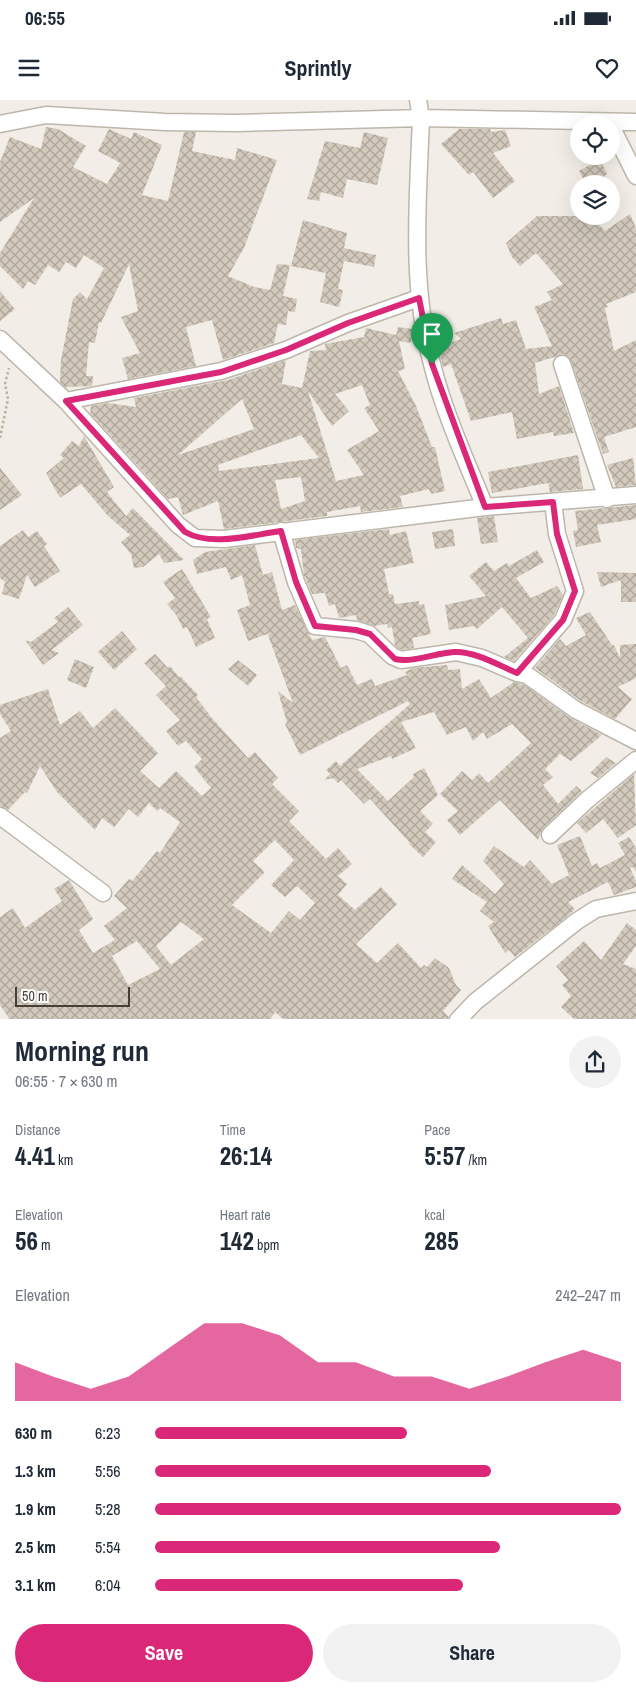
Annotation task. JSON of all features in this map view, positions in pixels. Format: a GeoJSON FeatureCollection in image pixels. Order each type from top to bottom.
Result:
{"type":"FeatureCollection","features":[{"type":"Feature","properties":{"kind":"street"},"geometry":{"type":"LineString","coordinates":[[418,100],[421,118],[417,252],[419,298],[432,364],[485,507]]}},
{"type":"Feature","properties":{"kind":"street"},"geometry":{"type":"LineString","coordinates":[[0,124],[46,115],[165,122],[236,123],[421,118],[520,118],[570,121]]}},
{"type":"Feature","properties":{"kind":"street"},"geometry":{"type":"LineString","coordinates":[[620,123],[636,122]]}},
{"type":"Feature","properties":{"kind":"street"},"geometry":{"type":"LineString","coordinates":[[620,143],[636,176]]}},
{"type":"Feature","properties":{"kind":"street"},"geometry":{"type":"LineString","coordinates":[[66,401],[221,372],[286,350],[348,323],[419,298]]}},
{"type":"Feature","properties":{"kind":"street"},"geometry":{"type":"LineString","coordinates":[[4,344],[66,401],[185,532],[195,538],[224,539],[485,507],[607,499],[636,495]]}},
{"type":"Feature","properties":{"kind":"street"},"geometry":{"type":"LineString","coordinates":[[562,364],[607,499]]}},
{"type":"Feature","properties":{"kind":"street"},"geometry":{"type":"LineString","coordinates":[[517,673],[563,620],[575,591],[557,534],[553,502]]}},
{"type":"Feature","properties":{"kind":"street"},"geometry":{"type":"LineString","coordinates":[[281,531],[296,582],[315,626],[356,630],[370,634],[395,659],[413,659],[456,652],[482,658],[517,673],[527,675],[576,710],[636,741]]}},
{"type":"Feature","properties":{"kind":"street"},"geometry":{"type":"LineString","coordinates":[[550,835],[587,800],[636,760]]}},
{"type":"Feature","properties":{"kind":"street"},"geometry":{"type":"LineString","coordinates":[[0,816],[104,893]]}},
{"type":"Feature","properties":{"kind":"street"},"geometry":{"type":"LineString","coordinates":[[459,1019],[475,1002],[577,921],[596,909],[636,901]]}},
{"type":"Feature","properties":{"kind":"path"},"geometry":{"type":"LineString","coordinates":[[0,438],[8,399],[6,384],[9,370],[4,344]]}},
{"type":"Feature","properties":{"kind":"building"},"geometry":{"type":"Polygon","coordinates":[[[46,127],[58,129],[86,146],[73,167],[107,184],[120,163],[98,151],[109,129],[131,139],[134,132],[162,145],[142,195],[168,201],[184,132],[196,132],[192,151],[235,160],[237,148],[277,160],[244,248],[228,276],[254,287],[270,290],[277,264],[290,265],[283,296],[297,299],[295,312],[288,311],[286,325],[278,324],[274,343],[223,360],[212,320],[186,327],[196,366],[128,379],[122,358],[140,353],[121,317],[138,311],[129,264],[101,323],[99,322],[95,343],[89,342],[86,376],[93,376],[92,386],[65,387],[60,382],[61,360],[73,299],[80,292],[87,299],[104,268],[84,255],[76,268],[66,262],[59,272],[48,265],[35,285],[28,281],[23,289],[0,266],[0,253],[34,198],[0,222],[0,162],[10,137],[41,149],[46,127]]]}},
{"type":"Feature","properties":{"kind":"building"},"geometry":{"type":"Polygon","coordinates":[[[459,129],[490,129],[491,132],[505,130],[511,146],[493,153],[515,181],[493,198],[473,172],[469,175],[441,144],[459,129]]]}},
{"type":"Feature","properties":{"kind":"building"},"geometry":{"type":"Polygon","coordinates":[[[364,132],[388,138],[377,185],[347,179],[343,198],[321,192],[319,201],[307,199],[325,141],[360,148],[364,132]]]}},
{"type":"Feature","properties":{"kind":"building"},"geometry":{"type":"Polygon","coordinates":[[[590,165],[603,165],[607,174],[581,175],[579,171],[590,165]]]}},
{"type":"Feature","properties":{"kind":"building"},"geometry":{"type":"Polygon","coordinates":[[[630,214],[636,228],[636,292],[606,304],[608,307],[605,308],[614,351],[636,340],[636,427],[604,437],[609,452],[603,454],[571,361],[564,354],[535,363],[539,394],[559,386],[574,433],[554,436],[553,432],[517,439],[512,412],[471,421],[451,364],[443,367],[438,346],[461,339],[454,333],[501,318],[503,324],[516,320],[526,349],[552,346],[534,307],[552,300],[547,292],[563,284],[536,253],[520,266],[512,257],[506,243],[537,216],[570,216],[570,225],[599,225],[605,231],[614,225],[620,225],[620,221],[630,214]]]}},
{"type":"Feature","properties":{"kind":"building"},"geometry":{"type":"Polygon","coordinates":[[[303,220],[347,233],[344,248],[376,255],[374,267],[344,261],[338,289],[343,290],[339,307],[320,302],[326,273],[291,266],[303,220]]]}},
{"type":"Feature","properties":{"kind":"building"},"geometry":{"type":"Polygon","coordinates":[[[0,291],[15,309],[0,321],[0,291]]]}},
{"type":"Feature","properties":{"kind":"building"},"geometry":{"type":"Polygon","coordinates":[[[398,327],[412,329],[411,343],[399,341],[405,369],[398,371],[416,406],[432,447],[435,447],[445,491],[431,494],[429,489],[400,496],[403,507],[361,512],[360,506],[327,512],[327,516],[224,529],[218,501],[183,515],[178,497],[168,499],[90,413],[91,406],[108,403],[136,407],[134,398],[228,380],[286,360],[282,384],[302,388],[310,351],[326,350],[325,344],[364,337],[366,328],[396,335],[398,327]],[[362,385],[335,394],[349,411],[332,426],[308,391],[336,481],[364,475],[347,450],[379,431],[364,408],[370,405],[362,385]],[[242,399],[178,455],[254,429],[242,399]],[[301,435],[218,465],[219,471],[319,458],[301,435]],[[301,477],[275,480],[281,509],[305,501],[301,477]]]}},
{"type":"Feature","properties":{"kind":"building"},"geometry":{"type":"Polygon","coordinates":[[[84,436],[114,487],[107,492],[126,516],[133,508],[184,560],[164,563],[159,554],[143,567],[134,568],[131,554],[121,542],[130,535],[108,516],[81,484],[60,498],[46,473],[64,458],[60,455],[72,441],[79,446],[84,436]]]}},
{"type":"Feature","properties":{"kind":"building"},"geometry":{"type":"Polygon","coordinates":[[[578,455],[583,489],[550,492],[548,483],[492,493],[488,472],[578,455]]]}},
{"type":"Feature","properties":{"kind":"building"},"geometry":{"type":"Polygon","coordinates":[[[633,458],[636,485],[616,487],[607,465],[633,458]]]}},
{"type":"Feature","properties":{"kind":"building"},"geometry":{"type":"Polygon","coordinates":[[[0,468],[22,495],[0,510],[0,468]]]}},
{"type":"Feature","properties":{"kind":"building"},"geometry":{"type":"Polygon","coordinates":[[[636,505],[636,519],[597,525],[601,542],[576,547],[573,531],[578,530],[575,511],[636,505]]]}},
{"type":"Feature","properties":{"kind":"building"},"geometry":{"type":"Polygon","coordinates":[[[494,516],[498,542],[481,544],[477,518],[494,516]]]}},
{"type":"Feature","properties":{"kind":"building"},"geometry":{"type":"Polygon","coordinates":[[[389,529],[390,535],[406,531],[414,563],[384,569],[389,594],[393,594],[395,604],[419,601],[419,605],[424,604],[431,634],[412,638],[414,648],[402,650],[395,645],[392,627],[388,628],[387,624],[374,626],[357,620],[356,615],[339,618],[335,604],[329,606],[325,593],[312,594],[304,575],[301,549],[296,548],[295,540],[389,529]]]}},
{"type":"Feature","properties":{"kind":"building"},"geometry":{"type":"Polygon","coordinates":[[[453,529],[455,546],[435,549],[432,532],[453,529]]]}},
{"type":"Feature","properties":{"kind":"building"},"geometry":{"type":"Polygon","coordinates":[[[23,530],[28,537],[37,531],[47,544],[44,546],[60,571],[35,587],[27,575],[19,599],[2,594],[5,582],[0,578],[0,546],[23,530]]]}},
{"type":"Feature","properties":{"kind":"building"},"geometry":{"type":"Polygon","coordinates":[[[255,545],[263,575],[272,572],[282,610],[295,605],[312,640],[325,637],[341,668],[347,665],[357,685],[372,679],[375,686],[407,675],[405,672],[413,668],[447,665],[448,670],[460,669],[462,689],[479,679],[491,698],[514,682],[523,684],[570,718],[602,735],[571,761],[560,754],[545,769],[553,777],[543,785],[558,804],[576,786],[582,791],[543,828],[538,840],[500,800],[460,835],[447,820],[458,811],[440,794],[462,771],[472,780],[479,773],[488,783],[531,743],[512,724],[487,739],[483,732],[473,741],[466,727],[447,735],[434,712],[401,722],[416,748],[392,759],[391,756],[357,769],[388,801],[414,777],[413,774],[424,768],[438,795],[420,811],[433,824],[425,832],[436,842],[423,857],[409,844],[370,799],[364,804],[341,780],[338,783],[333,778],[324,780],[330,774],[326,770],[336,761],[340,766],[410,704],[408,701],[300,755],[285,724],[287,723],[278,691],[293,703],[268,635],[270,633],[248,641],[237,610],[250,605],[242,575],[231,580],[226,567],[197,574],[193,560],[205,552],[255,545]]]}},
{"type":"Feature","properties":{"kind":"building"},"geometry":{"type":"Polygon","coordinates":[[[537,550],[544,562],[516,578],[531,598],[557,586],[563,595],[554,615],[514,661],[504,657],[528,638],[502,607],[477,629],[474,626],[449,630],[445,605],[486,596],[469,576],[486,562],[494,571],[507,563],[509,566],[537,550]]]}},
{"type":"Feature","properties":{"kind":"building"},"geometry":{"type":"Polygon","coordinates":[[[182,569],[211,617],[207,619],[215,638],[196,647],[187,627],[183,629],[177,616],[167,604],[175,598],[163,582],[182,569]]]}},
{"type":"Feature","properties":{"kind":"building"},"geometry":{"type":"Polygon","coordinates":[[[597,572],[636,573],[636,602],[621,602],[621,580],[601,587],[597,572]]]}},
{"type":"Feature","properties":{"kind":"building"},"geometry":{"type":"Polygon","coordinates":[[[68,607],[83,625],[52,650],[59,653],[43,665],[25,640],[31,642],[58,622],[54,618],[68,607]]]}},
{"type":"Feature","properties":{"kind":"building"},"geometry":{"type":"Polygon","coordinates":[[[590,612],[612,645],[614,645],[620,658],[620,645],[636,644],[636,678],[618,687],[632,699],[615,719],[581,701],[535,668],[560,639],[566,646],[586,635],[576,618],[590,612]]]}},
{"type":"Feature","properties":{"kind":"building"},"geometry":{"type":"Polygon","coordinates":[[[122,631],[137,649],[114,670],[98,652],[122,631]]]}},
{"type":"Feature","properties":{"kind":"building"},"geometry":{"type":"Polygon","coordinates":[[[155,654],[168,668],[170,666],[198,695],[196,697],[211,717],[248,758],[255,752],[278,778],[272,784],[299,811],[289,821],[326,859],[338,848],[352,864],[338,876],[347,884],[338,895],[355,910],[381,887],[397,904],[356,944],[377,963],[398,943],[421,968],[424,965],[427,967],[435,958],[449,968],[456,985],[461,990],[443,1011],[449,1017],[448,1019],[283,1019],[275,1012],[271,1019],[9,1019],[0,1005],[0,917],[13,908],[25,928],[62,901],[54,889],[69,880],[93,919],[79,930],[93,953],[115,940],[104,926],[127,908],[114,896],[129,879],[132,881],[157,851],[160,853],[180,822],[160,808],[157,811],[149,803],[138,817],[129,809],[114,827],[102,818],[95,830],[57,792],[40,766],[27,793],[25,792],[8,810],[0,806],[0,738],[11,731],[0,714],[0,705],[48,689],[60,725],[80,711],[93,728],[115,708],[158,753],[140,771],[159,788],[176,771],[202,796],[211,788],[194,767],[202,759],[186,741],[178,746],[166,731],[180,720],[156,695],[166,686],[144,663],[155,654]],[[275,840],[253,861],[265,872],[232,905],[271,933],[289,911],[300,920],[315,903],[297,886],[285,897],[271,885],[294,860],[275,840]],[[181,922],[156,946],[171,965],[204,939],[181,922]],[[137,941],[112,956],[128,985],[160,969],[137,941]]]}},
{"type":"Feature","properties":{"kind":"building"},"geometry":{"type":"Polygon","coordinates":[[[75,659],[94,667],[86,688],[67,680],[75,659]]]}},
{"type":"Feature","properties":{"kind":"building"},"geometry":{"type":"Polygon","coordinates":[[[238,660],[257,675],[248,686],[228,669],[238,660]]]}},
{"type":"Feature","properties":{"kind":"building"},"geometry":{"type":"Polygon","coordinates":[[[606,757],[616,763],[598,778],[590,773],[606,757]]]}},
{"type":"Feature","properties":{"kind":"building"},"geometry":{"type":"Polygon","coordinates":[[[634,774],[636,825],[618,838],[603,819],[586,833],[577,823],[634,774]]]}},
{"type":"Feature","properties":{"kind":"building"},"geometry":{"type":"Polygon","coordinates":[[[580,836],[592,866],[597,863],[600,868],[625,855],[618,843],[629,837],[636,848],[636,872],[633,867],[630,868],[636,881],[636,887],[614,895],[608,882],[568,902],[575,909],[564,919],[515,957],[509,950],[505,953],[488,926],[494,922],[480,911],[487,902],[452,879],[462,865],[495,894],[504,884],[483,861],[494,846],[524,867],[530,860],[552,884],[569,875],[557,845],[580,836]]]}},
{"type":"Feature","properties":{"kind":"building"},"geometry":{"type":"Polygon","coordinates":[[[627,923],[636,930],[636,946],[623,964],[636,969],[636,1019],[574,1019],[561,1007],[571,996],[562,985],[568,980],[556,966],[584,941],[601,960],[627,923]]]}},
{"type":"Feature","properties":{"kind":"route"},"geometry":{"type":"LineString","coordinates":[[419,298],[432,364],[455,432],[485,507],[553,502],[557,534],[563,559],[575,591],[563,620],[517,673],[482,658],[456,652],[413,659],[395,659],[370,634],[356,630],[315,626],[296,582],[281,531],[224,539],[195,538],[185,532],[66,401],[221,372],[286,350],[348,323],[419,298]]}}]}
